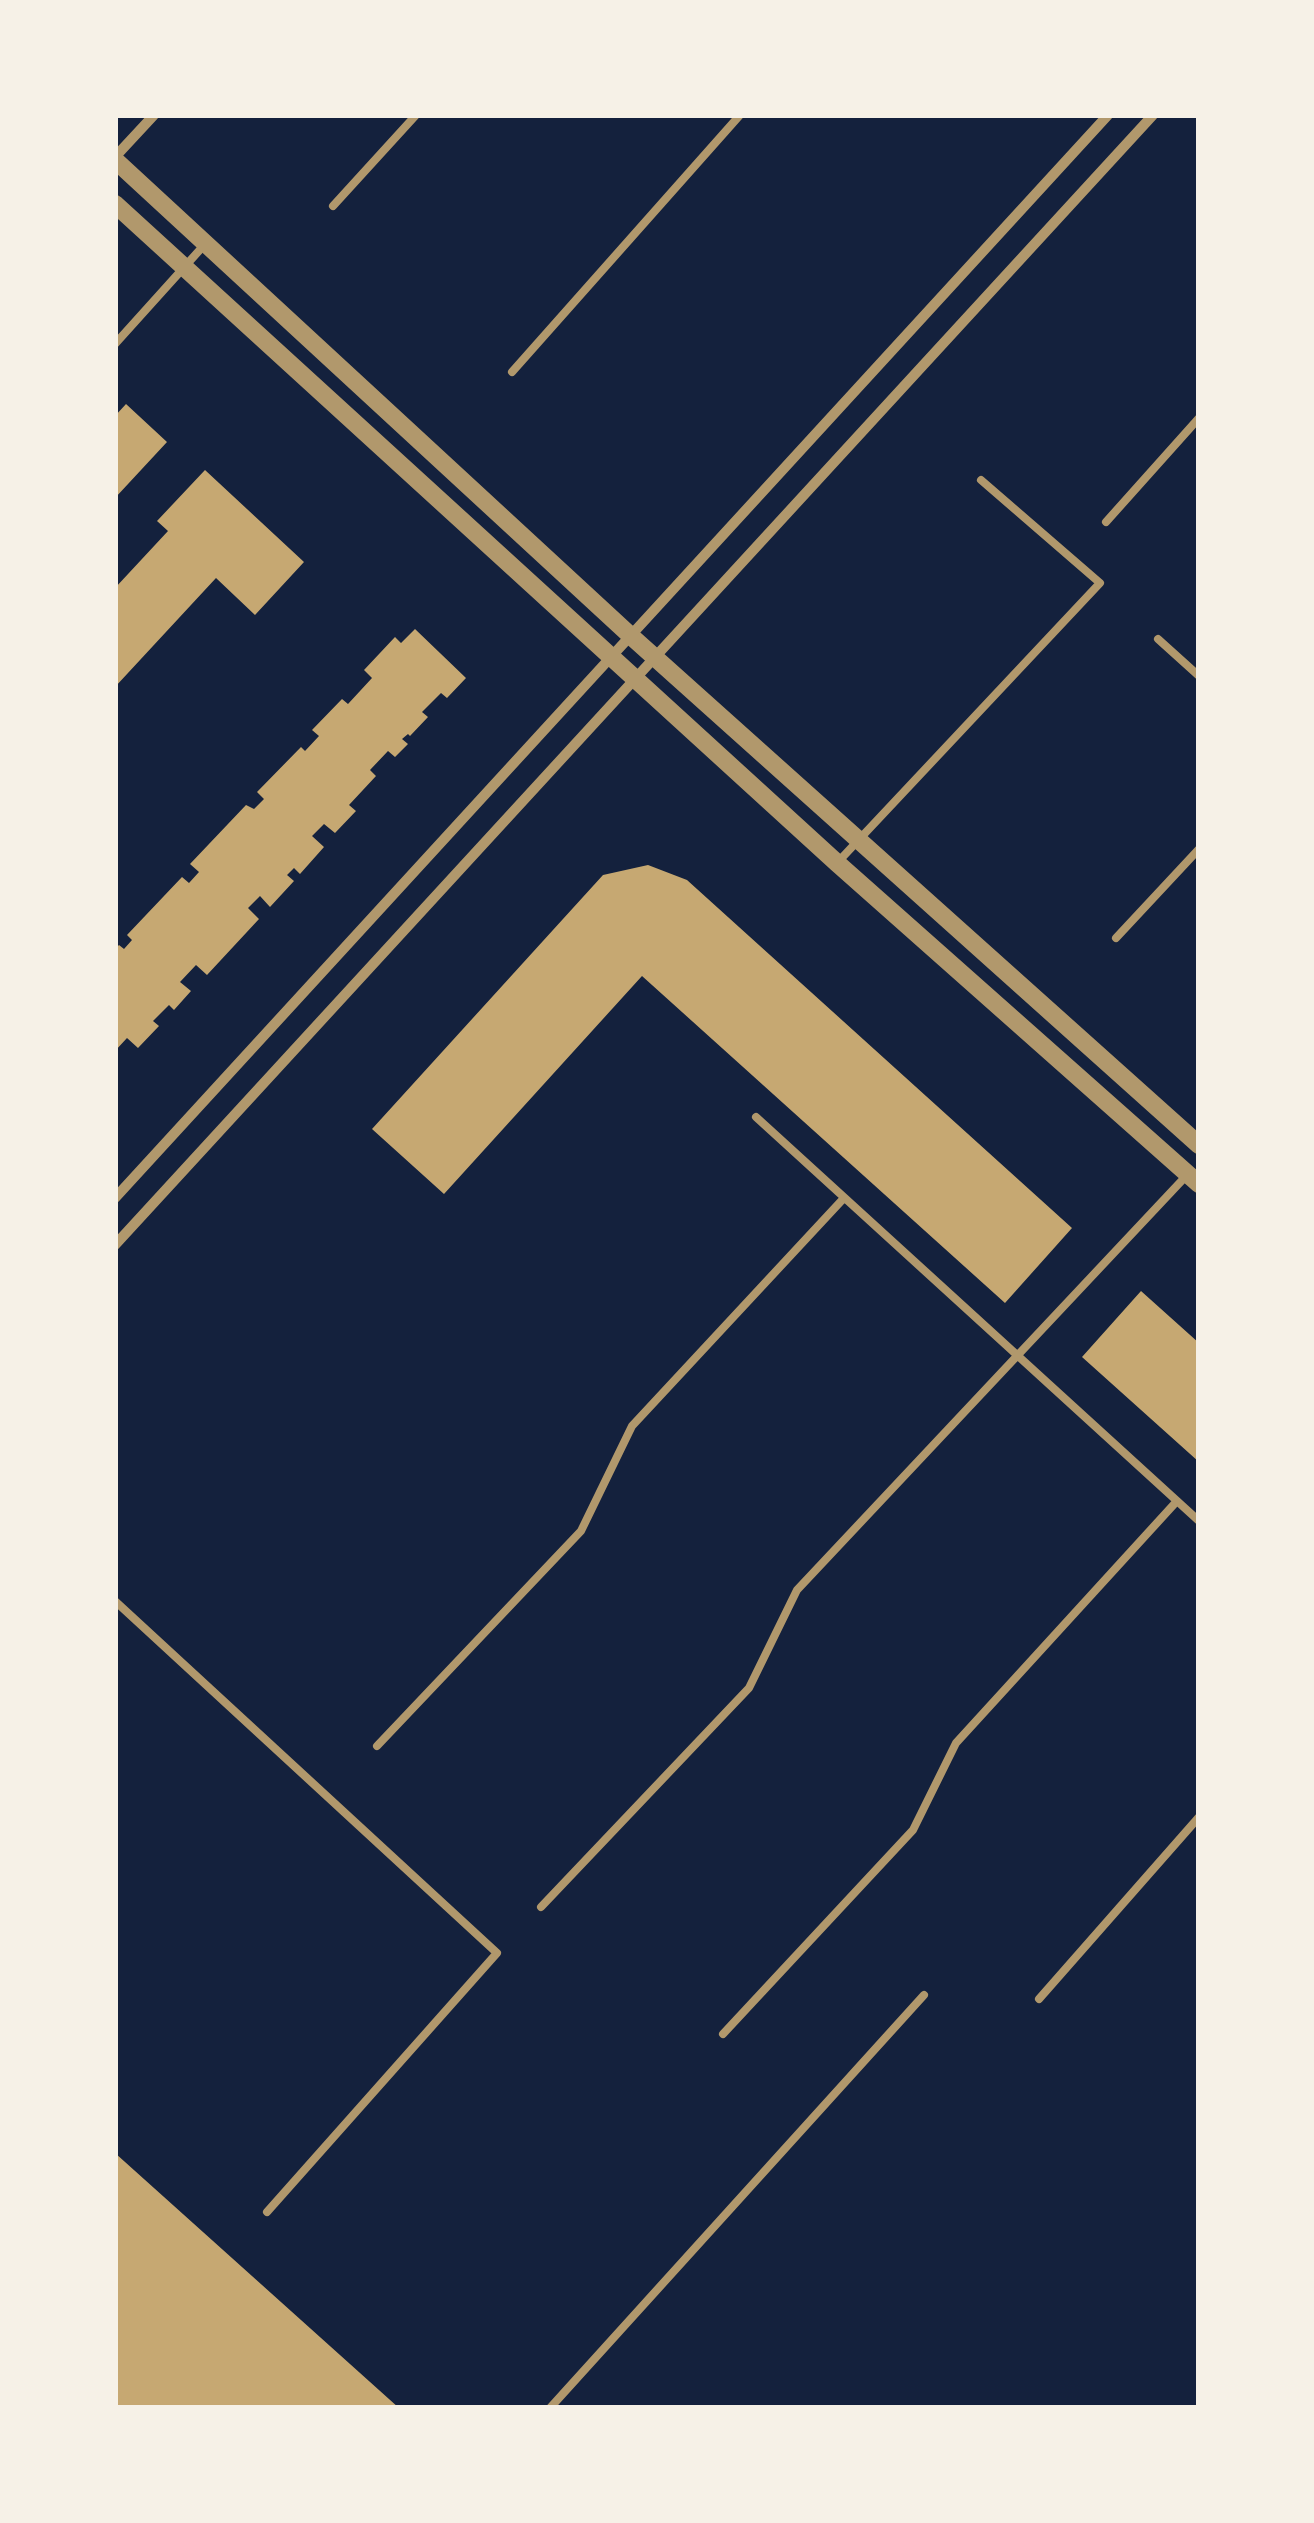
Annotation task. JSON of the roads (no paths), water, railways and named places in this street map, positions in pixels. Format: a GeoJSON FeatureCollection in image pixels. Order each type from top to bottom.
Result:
{"type":"FeatureCollection","features":[{"type":"Feature","properties":{"kind":"street"},"geometry":{"type":"LineString","coordinates":[[154,115],[115,158],[654,658],[1199,1145]]}},
{"type":"Feature","properties":{"kind":"street"},"geometry":{"type":"LineString","coordinates":[[115,1198],[1108,115]]}},
{"type":"Feature","properties":{"kind":"street"},"geometry":{"type":"LineString","coordinates":[[115,1244],[1153,115]]}},
{"type":"Feature","properties":{"kind":"street"},"geometry":{"type":"LineString","coordinates":[[115,204],[610,658],[1194,1179]]}},
{"type":"Feature","properties":{"kind":"lane"},"geometry":{"type":"LineString","coordinates":[[333,206],[416,115]]}},
{"type":"Feature","properties":{"kind":"lane"},"geometry":{"type":"LineString","coordinates":[[512,372],[740,115]]}},
{"type":"Feature","properties":{"kind":"lane"},"geometry":{"type":"LineString","coordinates":[[115,344],[206,243]]}},
{"type":"Feature","properties":{"kind":"lane"},"geometry":{"type":"LineString","coordinates":[[1106,522],[1199,418]]}},
{"type":"Feature","properties":{"kind":"lane"},"geometry":{"type":"LineString","coordinates":[[838,863],[1100,583],[982,480]]}},
{"type":"Feature","properties":{"kind":"lane"},"geometry":{"type":"LineString","coordinates":[[1158,638],[1199,676]]}},
{"type":"Feature","properties":{"kind":"lane"},"geometry":{"type":"LineString","coordinates":[[1116,938],[1199,850]]}},
{"type":"Feature","properties":{"kind":"lane"},"geometry":{"type":"LineString","coordinates":[[756,1118],[1199,1521]]}},
{"type":"Feature","properties":{"kind":"lane"},"geometry":{"type":"LineString","coordinates":[[541,1908],[749,1688],[797,1590],[1017,1355],[1194,1179]]}},
{"type":"Feature","properties":{"kind":"lane"},"geometry":{"type":"LineString","coordinates":[[377,1746],[581,1530],[632,1426],[844,1198]]}},
{"type":"Feature","properties":{"kind":"lane"},"geometry":{"type":"LineString","coordinates":[[722,2034],[914,1830],[956,1743],[1178,1502]]}},
{"type":"Feature","properties":{"kind":"lane"},"geometry":{"type":"LineString","coordinates":[[115,1601],[497,1953],[267,2212]]}},
{"type":"Feature","properties":{"kind":"lane"},"geometry":{"type":"LineString","coordinates":[[1039,1999],[1199,1817]]}},
{"type":"Feature","properties":{"kind":"lane"},"geometry":{"type":"LineString","coordinates":[[550,2408],[924,1995]]}}]}
